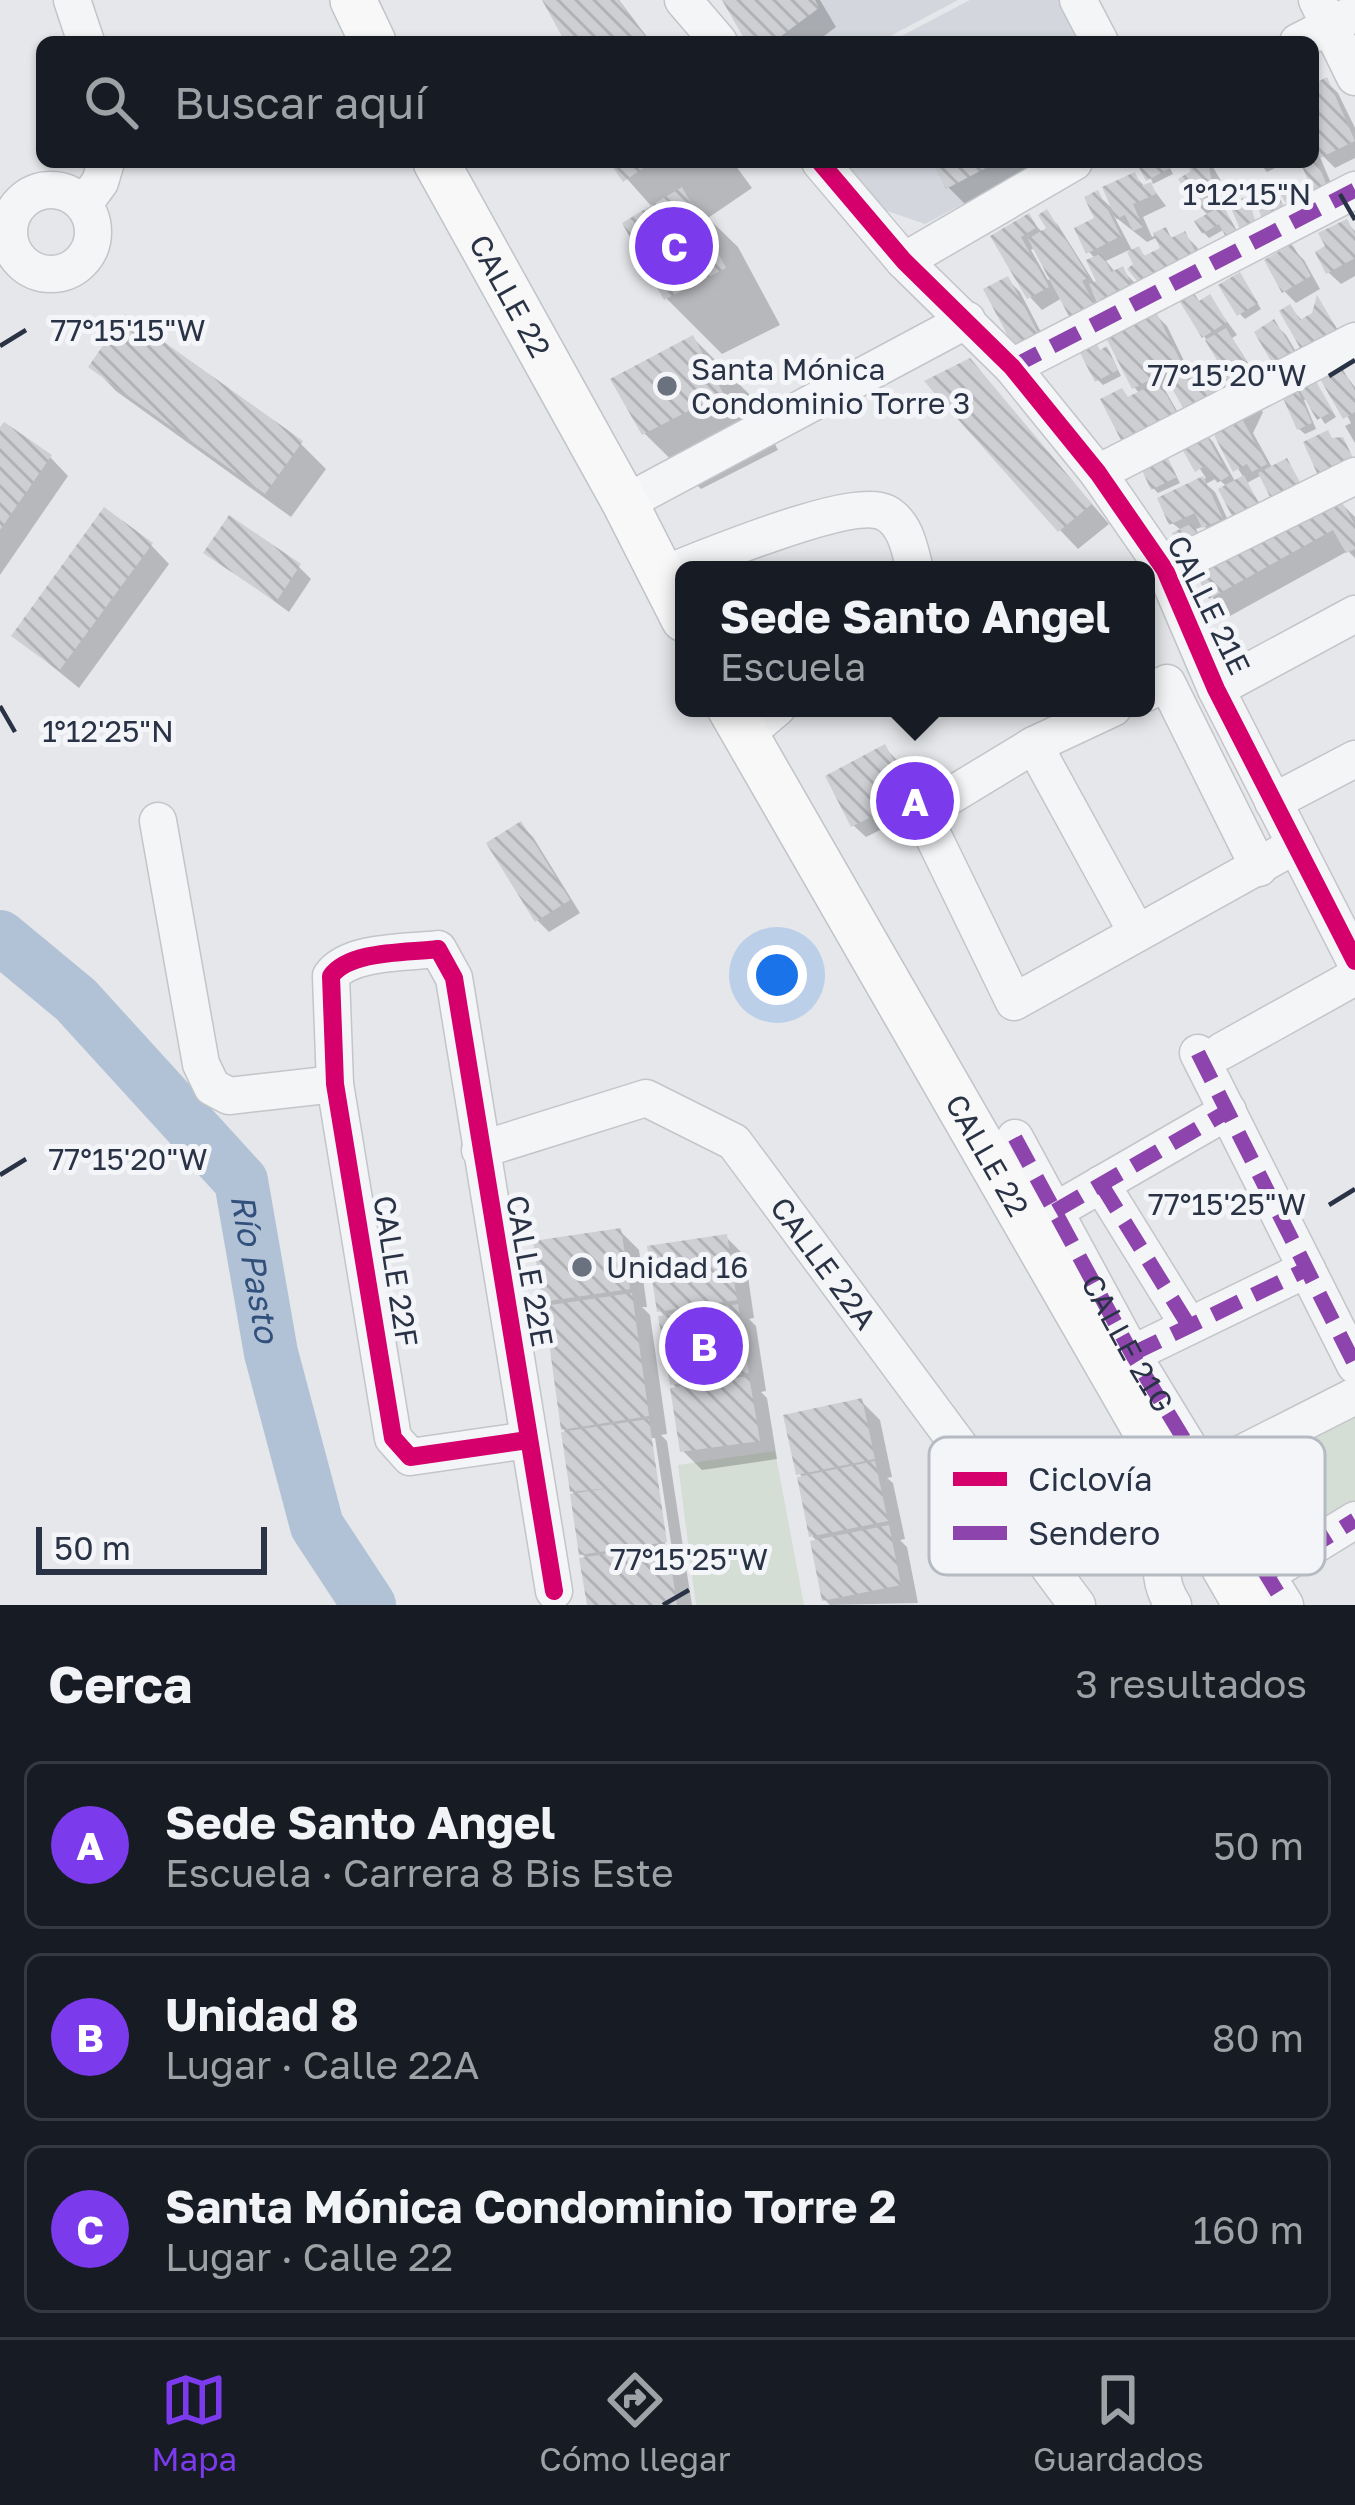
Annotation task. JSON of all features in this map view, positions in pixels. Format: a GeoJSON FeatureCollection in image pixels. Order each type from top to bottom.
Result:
{"type":"FeatureCollection","features":[{"type":"Feature","properties":{"kind":"main road"},"geometry":{"type":"LineString","coordinates":[[352,0],[371,36]]}},
{"type":"Feature","properties":{"kind":"main road","name":"CALLE 22"},"geometry":{"type":"LineString","coordinates":[[439,168],[675,601]]}},
{"type":"Feature","properties":{"kind":"main road","name":"CALLE 22"},"geometry":{"type":"LineString","coordinates":[[750,717],[1168,1437]]}},
{"type":"Feature","properties":{"kind":"street"},"geometry":{"type":"LineString","coordinates":[[72,0],[84,36]]}},
{"type":"Feature","properties":{"kind":"street"},"geometry":{"type":"LineString","coordinates":[[683,0],[714,36]]}},
{"type":"Feature","properties":{"kind":"street"},"geometry":{"type":"LineString","coordinates":[[1078,0],[1097,36]]}},
{"type":"Feature","properties":{"kind":"street"},"geometry":{"type":"LineString","coordinates":[[1325,20],[1355,77]]}},
{"type":"Feature","properties":{"kind":"street"},"geometry":{"type":"LineString","coordinates":[[84,204],[104,168]]}},
{"type":"Feature","properties":{"kind":"street","name":"CALLE 21E"},"geometry":{"type":"LineString","coordinates":[[825,168],[904,261],[1012,367],[1098,473],[1165,570],[1216,689],[1273,802],[1296,845],[1344,909],[1355,961]]}},
{"type":"Feature","properties":{"kind":"street"},"geometry":{"type":"LineString","coordinates":[[904,261],[1063,168]]}},
{"type":"Feature","properties":{"kind":"street"},"geometry":{"type":"LineString","coordinates":[[1012,367],[1355,190]]}},
{"type":"Feature","properties":{"kind":"street"},"geometry":{"type":"LineString","coordinates":[[625,503],[967,320]]}},
{"type":"Feature","properties":{"kind":"street"},"geometry":{"type":"LineString","coordinates":[[1098,473],[1355,340]]}},
{"type":"Feature","properties":{"kind":"street"},"geometry":{"type":"LineString","coordinates":[[1165,570],[1355,476]]}},
{"type":"Feature","properties":{"kind":"street"},"geometry":{"type":"LineString","coordinates":[[697,561],[856,509],[885,512],[904,531],[912,561]]}},
{"type":"Feature","properties":{"kind":"street"},"geometry":{"type":"LineString","coordinates":[[661,574],[675,569]]}},
{"type":"Feature","properties":{"kind":"street"},"geometry":{"type":"LineString","coordinates":[[1216,689],[1355,614]]}},
{"type":"Feature","properties":{"kind":"street"},"geometry":{"type":"LineString","coordinates":[[1156,688],[1258,868]]}},
{"type":"Feature","properties":{"kind":"street"},"geometry":{"type":"LineString","coordinates":[[1094,717],[1034,745],[922,813],[1014,1003],[1296,845]]}},
{"type":"Feature","properties":{"kind":"street"},"geometry":{"type":"LineString","coordinates":[[1034,745],[1137,933]]}},
{"type":"Feature","properties":{"kind":"street"},"geometry":{"type":"LineString","coordinates":[[1273,802],[1355,759]]}},
{"type":"Feature","properties":{"kind":"street"},"geometry":{"type":"LineString","coordinates":[[158,821],[196,1044],[212,1087],[230,1096],[335,1084]]}},
{"type":"Feature","properties":{"kind":"street","name":"CALLE 22E"},"geometry":{"type":"LineString","coordinates":[[334,969],[352,960],[438,949],[454,978],[554,1592]]}},
{"type":"Feature","properties":{"kind":"street","name":"CALLE 22F"},"geometry":{"type":"LineString","coordinates":[[334,969],[335,1084],[393,1438],[410,1457],[528,1440]]}},
{"type":"Feature","properties":{"kind":"street"},"geometry":{"type":"LineString","coordinates":[[1355,977],[1210,1052],[1228,1111],[1355,1365]]}},
{"type":"Feature","properties":{"kind":"street","name":"CALLE 22A"},"geometry":{"type":"LineString","coordinates":[[480,1150],[646,1098],[734,1142],[953,1437]]}},
{"type":"Feature","properties":{"kind":"street"},"geometry":{"type":"LineString","coordinates":[[1055,1210],[1228,1111]]}},
{"type":"Feature","properties":{"kind":"street","name":"CALLE 21G"},"geometry":{"type":"LineString","coordinates":[[1015,1138],[1172,1437]]}},
{"type":"Feature","properties":{"kind":"street"},"geometry":{"type":"LineString","coordinates":[[1101,1184],[1189,1326]]}},
{"type":"Feature","properties":{"kind":"street"},"geometry":{"type":"LineString","coordinates":[[1132,1354],[1307,1269]]}},
{"type":"Feature","properties":{"kind":"street"},"geometry":{"type":"LineString","coordinates":[[1278,1437],[1355,1396]]}},
{"type":"Feature","properties":{"kind":"street"},"geometry":{"type":"LineString","coordinates":[[1325,1545],[1355,1520]]}},
{"type":"Feature","properties":{"kind":"street","name":"CALLE 22A"},"geometry":{"type":"LineString","coordinates":[[1055,1575],[1077,1605]]}},
{"type":"Feature","properties":{"kind":"street"},"geometry":{"type":"LineString","coordinates":[[1163,1575],[1173,1605]]}},
{"type":"Feature","properties":{"kind":"street"},"geometry":{"type":"LineString","coordinates":[[1266,1595],[1290,1575]]}},
{"type":"Feature","properties":{"kind":"shaded area"},"geometry":{"type":"Polygon","coordinates":[[[740,0],[958,0],[890,36],[772,36],[740,0]]]}},
{"type":"Feature","properties":{"kind":"shaded area"},"geometry":{"type":"Polygon","coordinates":[[[970,0],[1074,0],[1092,36],[901,36],[970,0]]]}},
{"type":"Feature","properties":{"kind":"shaded area"},"geometry":{"type":"Polygon","coordinates":[[[843,168],[1031,168],[925,224],[876,207],[843,168]]]}},
{"type":"Feature","properties":{"kind":"shaded area"},"geometry":{"type":"Polygon","coordinates":[[[1355,1413],[1355,1509],[1325,1527],[1325,1437],[1315,1437],[1355,1413]]]}},
{"type":"Feature","properties":{"kind":"shaded area"},"geometry":{"type":"Polygon","coordinates":[[[775,1451],[804,1605],[696,1605],[678,1465],[775,1451]]]}},
{"type":"Feature","properties":{"kind":"building"},"geometry":{"type":"Polygon","coordinates":[[[542,0],[618,0],[645,36],[562,36],[542,0]]]}},
{"type":"Feature","properties":{"kind":"building"},"geometry":{"type":"Polygon","coordinates":[[[722,0],[815,0],[819,8],[781,36],[743,36],[722,0]]]}},
{"type":"Feature","properties":{"kind":"building"},"geometry":{"type":"Polygon","coordinates":[[[1327,77],[1355,141],[1320,158],[1319,156],[1319,81],[1327,77]]]}},
{"type":"Feature","properties":{"kind":"building"},"geometry":{"type":"Polygon","coordinates":[[[1319,167],[1329,190],[1315,196],[1303,168],[1319,167]]]}},
{"type":"Feature","properties":{"kind":"building"},"geometry":{"type":"Polygon","coordinates":[[[613,168],[643,168],[623,182],[613,168]]]}},
{"type":"Feature","properties":{"kind":"building"},"geometry":{"type":"Polygon","coordinates":[[[935,168],[986,168],[946,189],[935,168]]]}},
{"type":"Feature","properties":{"kind":"building"},"geometry":{"type":"Polygon","coordinates":[[[1139,168],[1170,168],[1146,181],[1139,168]]]}},
{"type":"Feature","properties":{"kind":"building"},"geometry":{"type":"Polygon","coordinates":[[[1189,168],[1209,168],[1216,203],[1196,206],[1178,179],[1189,168]]]}},
{"type":"Feature","properties":{"kind":"building"},"geometry":{"type":"Polygon","coordinates":[[[1135,172],[1141,186],[1151,182],[1156,194],[1133,204],[1143,227],[1133,231],[1125,215],[1116,219],[1102,187],[1135,172]]]}},
{"type":"Feature","properties":{"kind":"building"},"geometry":{"type":"Polygon","coordinates":[[[1259,180],[1267,194],[1255,202],[1246,188],[1259,180]]]}},
{"type":"Feature","properties":{"kind":"building"},"geometry":{"type":"Polygon","coordinates":[[[1294,183],[1308,205],[1293,214],[1279,192],[1294,183]]]}},
{"type":"Feature","properties":{"kind":"building"},"geometry":{"type":"Polygon","coordinates":[[[682,187],[726,268],[664,300],[622,223],[682,187]]]}},
{"type":"Feature","properties":{"kind":"building"},"geometry":{"type":"Polygon","coordinates":[[[1098,190],[1121,236],[1086,254],[1074,228],[1094,218],[1084,197],[1098,190]]]}},
{"type":"Feature","properties":{"kind":"building"},"geometry":{"type":"Polygon","coordinates":[[[1278,195],[1289,218],[1268,229],[1256,205],[1278,195]]]}},
{"type":"Feature","properties":{"kind":"building"},"geometry":{"type":"Polygon","coordinates":[[[1248,196],[1259,234],[1245,240],[1229,204],[1248,196]]]}},
{"type":"Feature","properties":{"kind":"building"},"geometry":{"type":"Polygon","coordinates":[[[1223,205],[1239,235],[1228,241],[1219,224],[1202,234],[1194,221],[1223,205]]]}},
{"type":"Feature","properties":{"kind":"building"},"geometry":{"type":"Polygon","coordinates":[[[1047,209],[1089,277],[1082,281],[1095,305],[1071,320],[1028,239],[1046,228],[1038,215],[1047,209]]]}},
{"type":"Feature","properties":{"kind":"building"},"geometry":{"type":"Polygon","coordinates":[[[1029,213],[1037,227],[1021,237],[1049,287],[1027,299],[990,236],[1029,213]]]}},
{"type":"Feature","properties":{"kind":"building"},"geometry":{"type":"Polygon","coordinates":[[[1347,219],[1355,234],[1355,258],[1326,274],[1315,252],[1325,246],[1318,233],[1347,219]]]}},
{"type":"Feature","properties":{"kind":"building"},"geometry":{"type":"Polygon","coordinates":[[[1166,227],[1171,238],[1185,231],[1196,253],[1138,282],[1127,269],[1133,264],[1127,252],[1139,246],[1144,256],[1160,248],[1153,233],[1166,227]]]}},
{"type":"Feature","properties":{"kind":"building"},"geometry":{"type":"Polygon","coordinates":[[[1292,244],[1311,276],[1282,293],[1264,260],[1292,244]]]}},
{"type":"Feature","properties":{"kind":"building"},"geometry":{"type":"Polygon","coordinates":[[[1102,253],[1111,272],[1123,266],[1131,284],[1097,301],[1089,284],[1096,281],[1086,260],[1102,253]]]}},
{"type":"Feature","properties":{"kind":"building"},"geometry":{"type":"Polygon","coordinates":[[[1240,272],[1258,303],[1237,316],[1218,285],[1240,272]]]}},
{"type":"Feature","properties":{"kind":"building"},"geometry":{"type":"Polygon","coordinates":[[[1008,276],[1044,344],[1019,357],[983,289],[1008,276]]]}},
{"type":"Feature","properties":{"kind":"building"},"geometry":{"type":"Polygon","coordinates":[[[1192,290],[1199,301],[1210,294],[1227,322],[1202,338],[1178,299],[1192,290]]]}},
{"type":"Feature","properties":{"kind":"building"},"geometry":{"type":"Polygon","coordinates":[[[1317,295],[1343,339],[1307,360],[1279,311],[1290,304],[1300,320],[1312,313],[1317,295]]]}},
{"type":"Feature","properties":{"kind":"building"},"geometry":{"type":"Polygon","coordinates":[[[1155,310],[1182,364],[1132,389],[1102,330],[1155,310]]]}},
{"type":"Feature","properties":{"kind":"building"},"geometry":{"type":"Polygon","coordinates":[[[125,314],[303,441],[265,494],[88,367],[125,314]]]}},
{"type":"Feature","properties":{"kind":"building"},"geometry":{"type":"Polygon","coordinates":[[[1274,319],[1299,360],[1278,373],[1254,332],[1274,319]]]}},
{"type":"Feature","properties":{"kind":"building"},"geometry":{"type":"Polygon","coordinates":[[[1226,328],[1255,376],[1222,396],[1209,374],[1221,367],[1205,340],[1226,328]]]}},
{"type":"Feature","properties":{"kind":"building","name":"Santa Mónica Condominio Torre 3"},"geometry":{"type":"Polygon","coordinates":[[[693,335],[723,393],[642,435],[610,379],[693,335]]]}},
{"type":"Feature","properties":{"kind":"building"},"geometry":{"type":"Polygon","coordinates":[[[1096,343],[1100,350],[1107,346],[1118,370],[1095,382],[1079,351],[1096,343]]]}},
{"type":"Feature","properties":{"kind":"building"},"geometry":{"type":"Polygon","coordinates":[[[970,358],[1092,504],[1058,532],[924,381],[970,358]]]}},
{"type":"Feature","properties":{"kind":"building"},"geometry":{"type":"Polygon","coordinates":[[[1198,360],[1218,395],[1186,413],[1166,378],[1198,360]]]}},
{"type":"Feature","properties":{"kind":"building"},"geometry":{"type":"Polygon","coordinates":[[[1338,361],[1355,391],[1355,412],[1343,419],[1312,365],[1338,361]]]}},
{"type":"Feature","properties":{"kind":"building"},"geometry":{"type":"Polygon","coordinates":[[[1310,371],[1333,411],[1317,420],[1294,380],[1310,371]]]}},
{"type":"Feature","properties":{"kind":"building"},"geometry":{"type":"Polygon","coordinates":[[[1159,381],[1181,421],[1126,450],[1100,399],[1122,388],[1128,397],[1159,381]]]}},
{"type":"Feature","properties":{"kind":"building"},"geometry":{"type":"Polygon","coordinates":[[[1294,383],[1312,423],[1297,430],[1279,389],[1294,383]]]}},
{"type":"Feature","properties":{"kind":"building"},"geometry":{"type":"Polygon","coordinates":[[[1212,415],[1242,419],[1267,464],[1252,472],[1247,464],[1233,472],[1215,437],[1212,415]]]}},
{"type":"Feature","properties":{"kind":"building"},"geometry":{"type":"Polygon","coordinates":[[[4,422],[52,455],[0,530],[0,427],[4,422]]]}},
{"type":"Feature","properties":{"kind":"building"},"geometry":{"type":"Polygon","coordinates":[[[1201,426],[1229,476],[1217,483],[1206,465],[1195,472],[1177,440],[1201,426]]]}},
{"type":"Feature","properties":{"kind":"building"},"geometry":{"type":"Polygon","coordinates":[[[1328,430],[1332,438],[1343,437],[1355,462],[1321,482],[1303,442],[1328,430]]]}},
{"type":"Feature","properties":{"kind":"building"},"geometry":{"type":"Polygon","coordinates":[[[1166,454],[1177,477],[1151,490],[1140,466],[1166,454]]]}},
{"type":"Feature","properties":{"kind":"building"},"geometry":{"type":"Polygon","coordinates":[[[1287,458],[1302,486],[1272,501],[1258,473],[1287,458]]]}},
{"type":"Feature","properties":{"kind":"building"},"geometry":{"type":"Polygon","coordinates":[[[1244,475],[1264,514],[1234,520],[1218,489],[1244,475]]]}},
{"type":"Feature","properties":{"kind":"building"},"geometry":{"type":"Polygon","coordinates":[[[1203,476],[1223,519],[1202,528],[1195,513],[1169,525],[1157,498],[1203,476]]]}},
{"type":"Feature","properties":{"kind":"building"},"geometry":{"type":"Polygon","coordinates":[[[1339,497],[1355,525],[1355,549],[1346,553],[1333,530],[1209,599],[1197,576],[1339,497]]]}},
{"type":"Feature","properties":{"kind":"building"},"geometry":{"type":"Polygon","coordinates":[[[104,507],[153,543],[59,671],[11,636],[104,507]]]}},
{"type":"Feature","properties":{"kind":"building"},"geometry":{"type":"Polygon","coordinates":[[[229,515],[301,564],[276,602],[203,553],[229,515]]]}},
{"type":"Feature","properties":{"kind":"building"},"geometry":{"type":"Polygon","coordinates":[[[1192,523],[1203,543],[1183,554],[1172,533],[1192,523]]]}},
{"type":"Feature","properties":{"kind":"building"},"geometry":{"type":"Polygon","coordinates":[[[885,744],[913,796],[851,827],[825,776],[885,744]]]}},
{"type":"Feature","properties":{"kind":"building"},"geometry":{"type":"Polygon","coordinates":[[[521,821],[570,900],[535,922],[486,843],[521,821]]]}},
{"type":"Feature","properties":{"kind":"building","name":"Unidad 16"},"geometry":{"type":"Polygon","coordinates":[[[621,1228],[630,1289],[542,1302],[533,1241],[621,1228]]]}},
{"type":"Feature","properties":{"kind":"building"},"geometry":{"type":"Polygon","coordinates":[[[727,1234],[737,1300],[657,1312],[647,1246],[727,1234]]]}},
{"type":"Feature","properties":{"kind":"building"},"geometry":{"type":"Polygon","coordinates":[[[632,1293],[649,1416],[561,1430],[544,1306],[632,1293]]]}},
{"type":"Feature","properties":{"kind":"building"},"geometry":{"type":"Polygon","coordinates":[[[738,1304],[749,1373],[670,1385],[658,1316],[738,1304]]]}},
{"type":"Feature","properties":{"kind":"building"},"geometry":{"type":"Polygon","coordinates":[[[749,1376],[760,1441],[680,1452],[670,1388],[749,1376]]]}},
{"type":"Feature","properties":{"kind":"building"},"geometry":{"type":"Polygon","coordinates":[[[862,1398],[875,1459],[796,1475],[783,1415],[862,1398]]]}},
{"type":"Feature","properties":{"kind":"building"},"geometry":{"type":"Polygon","coordinates":[[[649,1419],[667,1542],[579,1555],[570,1494],[610,1488],[570,1492],[561,1432],[649,1419]]]}},
{"type":"Feature","properties":{"kind":"building"},"geometry":{"type":"Polygon","coordinates":[[[875,1461],[888,1521],[809,1537],[797,1477],[875,1461]]]}},
{"type":"Feature","properties":{"kind":"building"},"geometry":{"type":"Polygon","coordinates":[[[889,1525],[901,1585],[822,1601],[810,1541],[889,1525]]]}},
{"type":"Feature","properties":{"kind":"building"},"geometry":{"type":"Polygon","coordinates":[[[668,1545],[677,1605],[587,1605],[579,1558],[668,1545]]]}},
{"type":"Feature","properties":{"kind":"waterway","name":"Río Pasto"},"geometry":{"type":"LineString","coordinates":[[0,937],[76,1000],[241,1181],[271,1353],[317,1526],[369,1605]]}},
{"type":"Feature","properties":{"kind":"marked path"},"geometry":{"type":"LineString","coordinates":[[1012,367],[1355,190]]}},
{"type":"Feature","properties":{"kind":"marked path"},"geometry":{"type":"LineString","coordinates":[[1198,1053],[1355,1365]]}},
{"type":"Feature","properties":{"kind":"marked path"},"geometry":{"type":"LineString","coordinates":[[1055,1211],[1228,1111]]}},
{"type":"Feature","properties":{"kind":"marked path"},"geometry":{"type":"LineString","coordinates":[[1015,1138],[1183,1437]]}},
{"type":"Feature","properties":{"kind":"marked path"},"geometry":{"type":"LineString","coordinates":[[1101,1184],[1189,1326]]}},
{"type":"Feature","properties":{"kind":"marked path"},"geometry":{"type":"LineString","coordinates":[[1132,1354],[1307,1269]]}},
{"type":"Feature","properties":{"kind":"marked path"},"geometry":{"type":"LineString","coordinates":[[1325,1539],[1355,1520]]}},
{"type":"Feature","properties":{"kind":"marked path"},"geometry":{"type":"LineString","coordinates":[[1267,1575],[1285,1605]]}},
{"type":"Feature","properties":{"kind":"cycle path"},"geometry":{"type":"LineString","coordinates":[[825,168],[904,261],[1012,367],[1098,473],[1165,570],[1216,689],[1355,961]]}},
{"type":"Feature","properties":{"kind":"cycle path"},"geometry":{"type":"LineString","coordinates":[[528,1440],[410,1457],[393,1438],[335,1084],[331,976],[351,961],[438,949],[454,978],[554,1591]]}},
{"type":"Feature","properties":{"kind":"place","name":"Santa Mónica Condominio Torre 2"},"geometry":{"type":"Point","coordinates":[674,246]}},
{"type":"Feature","properties":{"kind":"place","name":"Santa Mónica Condominio Torre 3"},"geometry":{"type":"Point","coordinates":[667,386]}},
{"type":"Feature","properties":{"kind":"place","name":"Sede Santo Angel"},"geometry":{"type":"Point","coordinates":[915,801]}},
{"type":"Feature","properties":{"kind":"place","name":"Unidad 16"},"geometry":{"type":"Point","coordinates":[582,1267]}},
{"type":"Feature","properties":{"kind":"place","name":"Unidad 8"},"geometry":{"type":"Point","coordinates":[704,1346]}}]}
